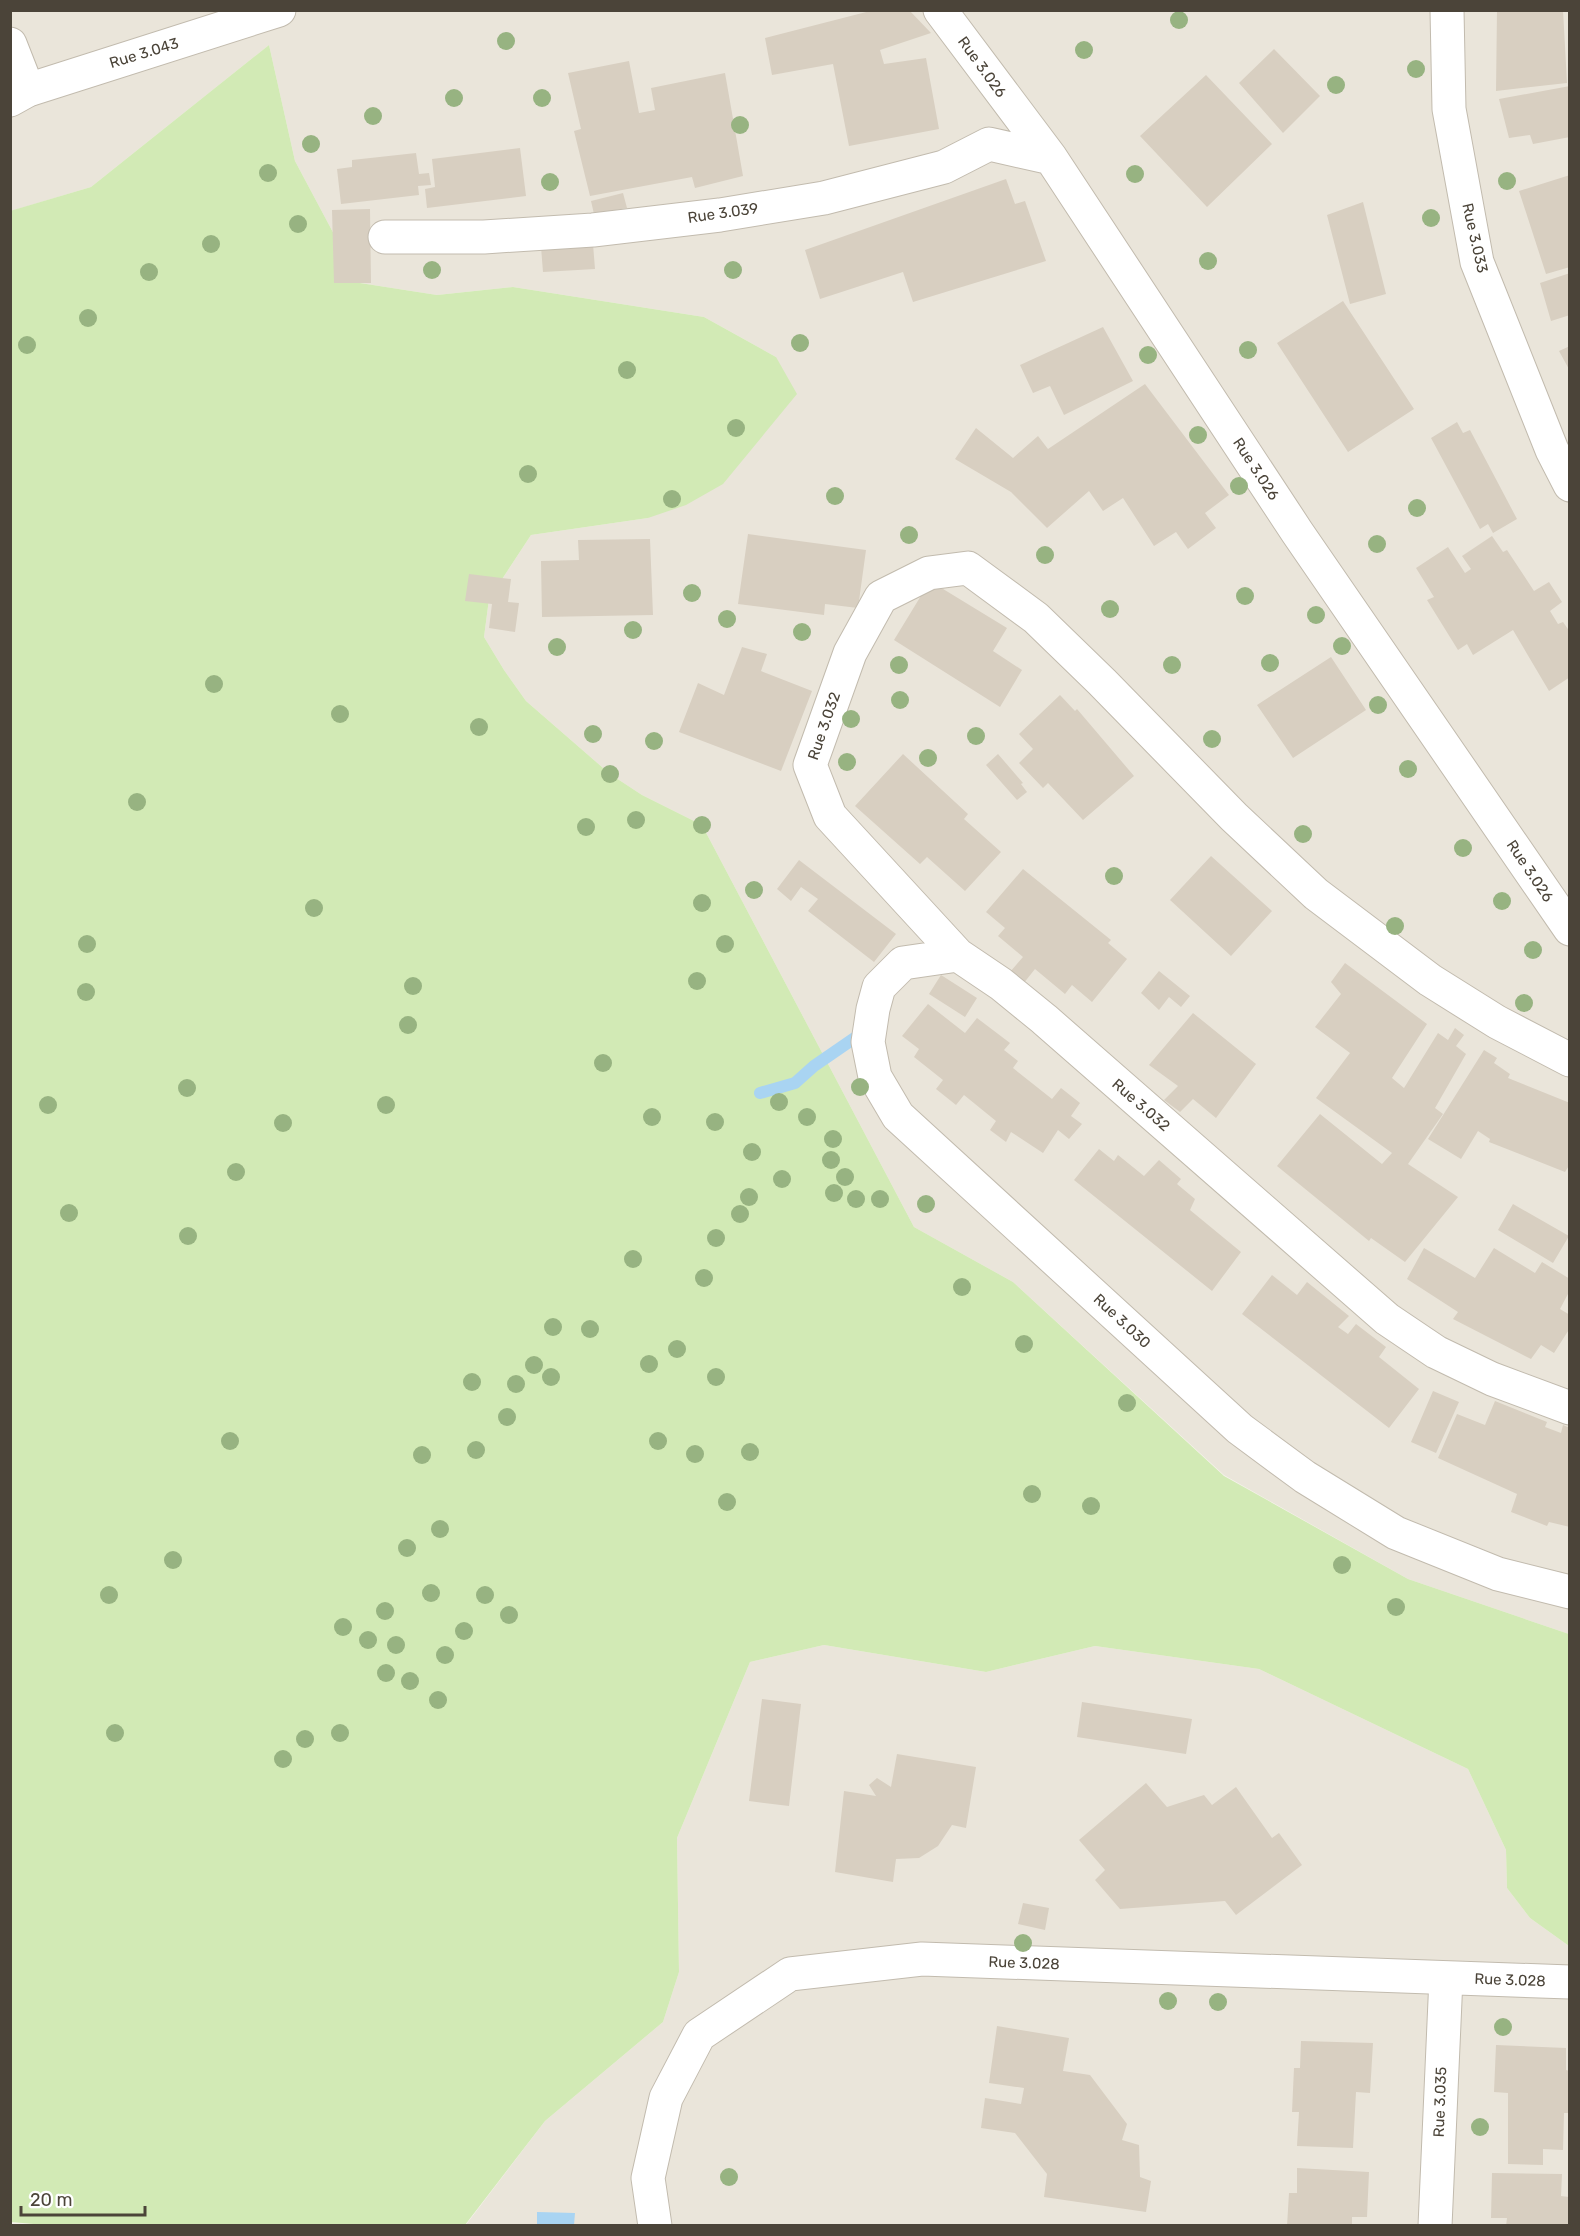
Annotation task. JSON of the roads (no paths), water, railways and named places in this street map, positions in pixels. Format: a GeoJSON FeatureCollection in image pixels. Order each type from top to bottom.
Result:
{"type":"FeatureCollection","features":[{"type":"Feature","properties":{"kind":"street","name":"Rue 3.043"},"geometry":{"type":"LineString","coordinates":[[19,95],[279,10]]}},
{"type":"Feature","properties":{"kind":"street","name":"Rue 3.026"},"geometry":{"type":"LineString","coordinates":[[940,10],[1051,158],[1297,532],[1569,929]]}},
{"type":"Feature","properties":{"kind":"street","name":"Rue 3.033"},"geometry":{"type":"LineString","coordinates":[[1447,10],[1449,109],[1478,262],[1552,450],[1569,485]]}},
{"type":"Feature","properties":{"kind":"street"},"geometry":{"type":"LineString","coordinates":[[10,44],[19,95]]}},
{"type":"Feature","properties":{"kind":"street","name":"Rue 3.039"},"geometry":{"type":"LineString","coordinates":[[385,237],[484,237],[593,230],[720,215],[824,198],[944,167],[989,144],[1051,158]]}},
{"type":"Feature","properties":{"kind":"street","name":"Rue 3.032"},"geometry":{"type":"LineString","coordinates":[[1569,1060],[1497,1022],[1430,980],[1316,894],[1234,817],[1036,618],[968,568],[929,573],[881,597],[849,653],[810,765],[830,816],[958,955],[1001,984],[1044,1019],[1387,1319],[1436,1352],[1492,1379],[1569,1408]]}},
{"type":"Feature","properties":{"kind":"street","name":"Rue 3.030"},"geometry":{"type":"LineString","coordinates":[[958,955],[903,963],[879,987],[868,1042],[874,1077],[898,1116],[1240,1428],[1305,1477],[1396,1533],[1498,1574],[1569,1592]]}},
{"type":"Feature","properties":{"kind":"street","name":"Rue 3.028"},"geometry":{"type":"LineString","coordinates":[[655,2226],[648,2178],[666,2098],[699,2035],[790,1974],[922,1959],[1569,1982]]}},
{"type":"Feature","properties":{"kind":"street","name":"Rue 3.035"},"geometry":{"type":"LineString","coordinates":[[1435,2226],[1446,1978]]}},
{"type":"Feature","properties":{"kind":"water"},"geometry":{"type":"Polygon","coordinates":[[[537,2212],[575,2213],[574,2225],[537,2225],[537,2212]]]}},
{"type":"Feature","properties":{"kind":"waterway"},"geometry":{"type":"LineString","coordinates":[[760,1093],[795,1083],[814,1066],[859,1035]]}}]}
